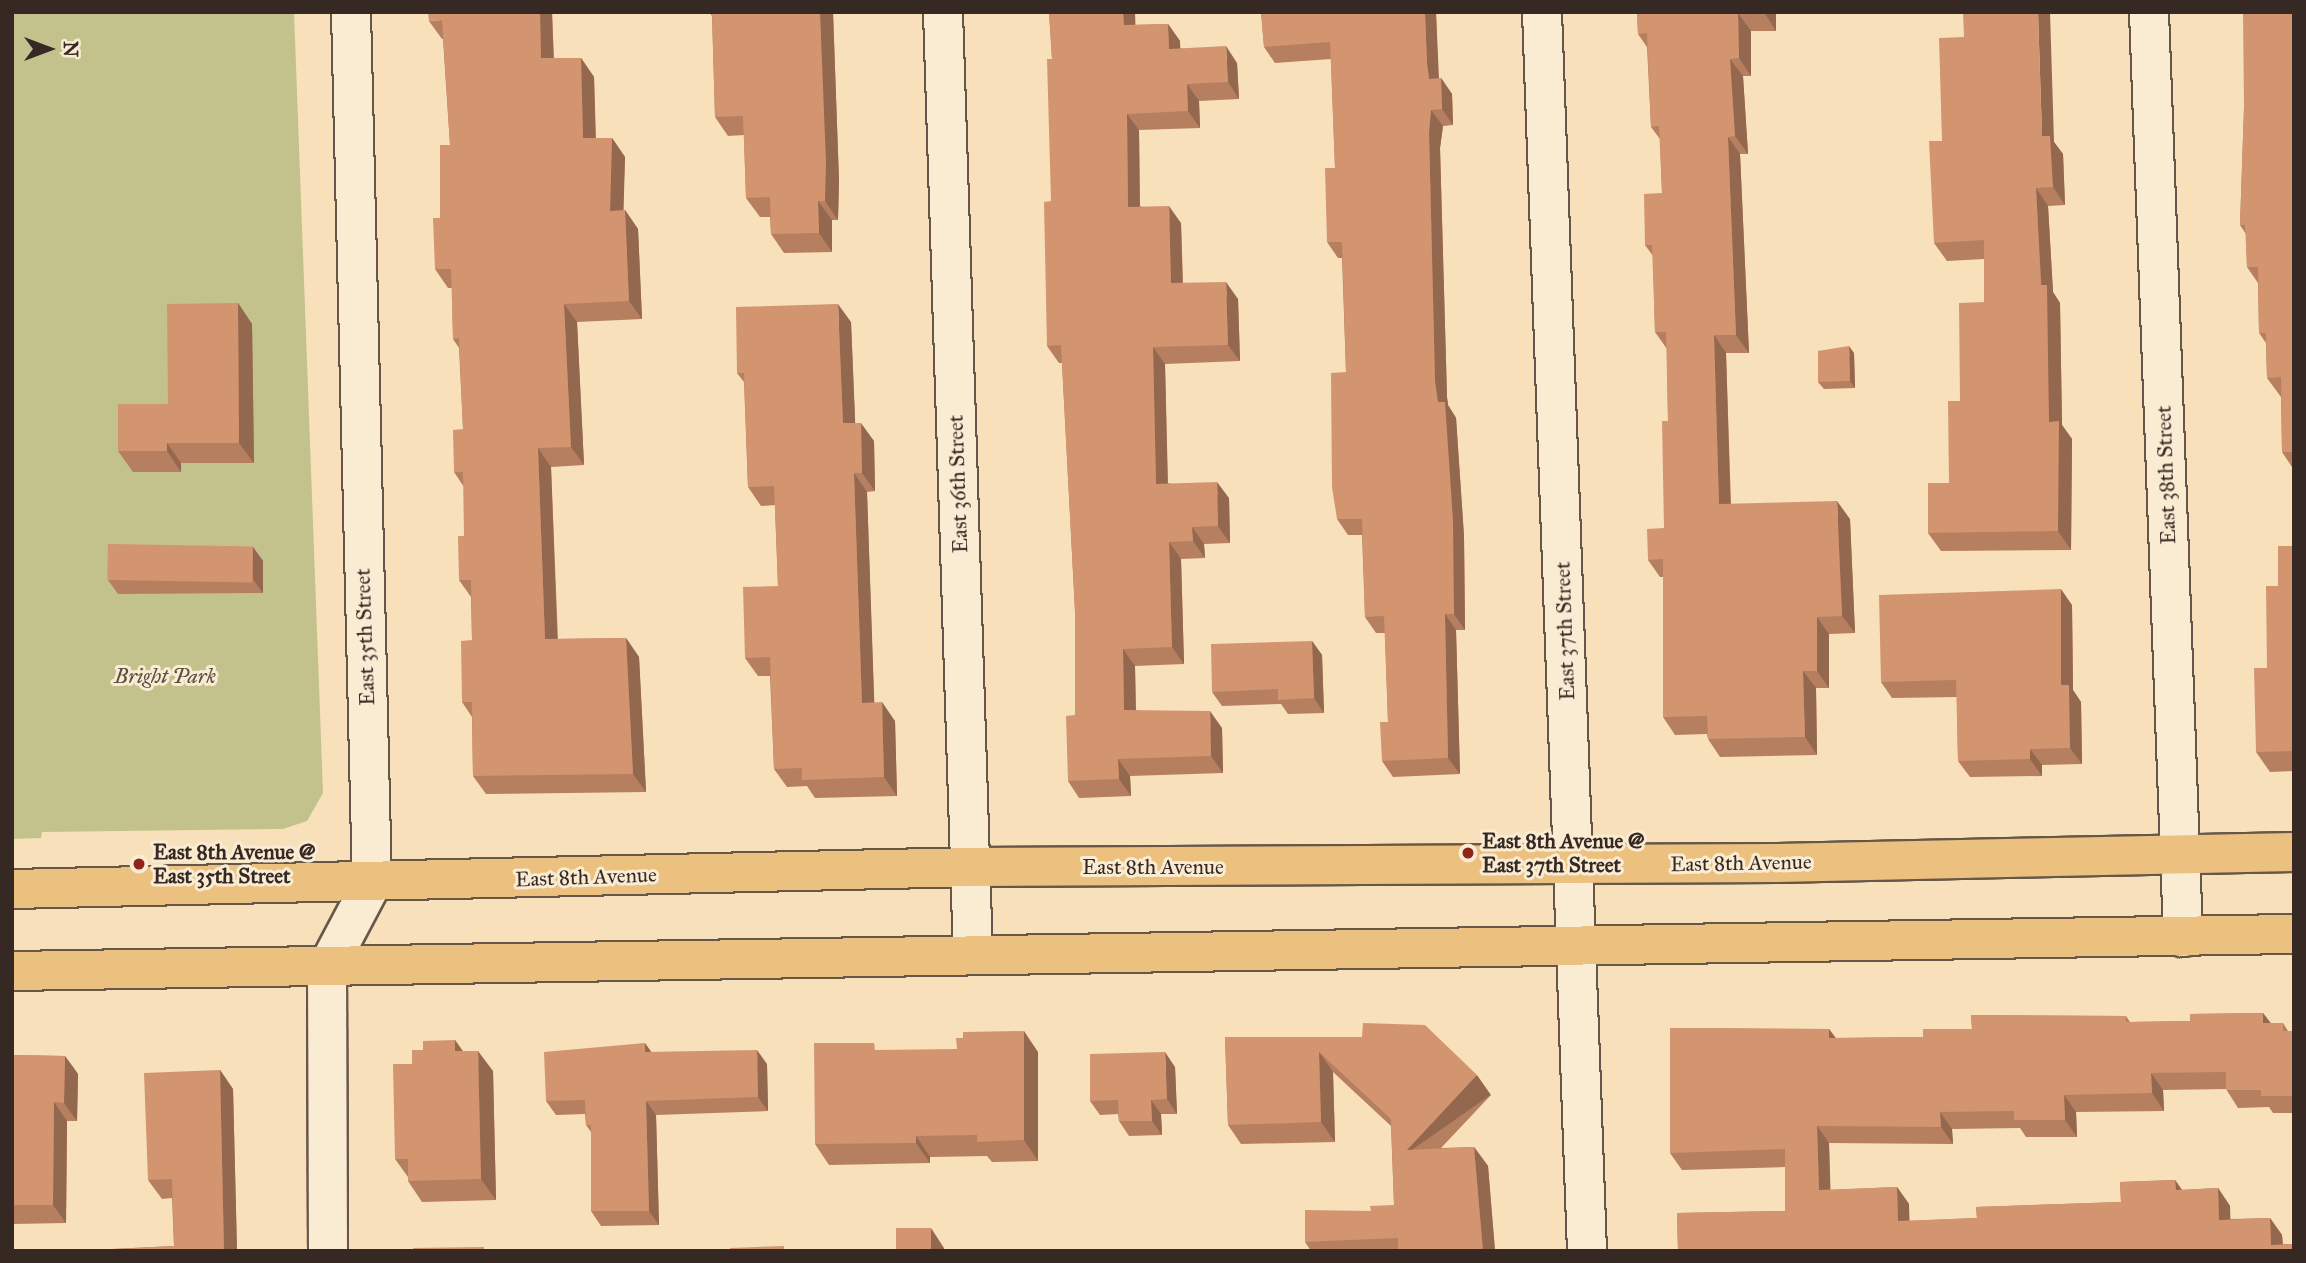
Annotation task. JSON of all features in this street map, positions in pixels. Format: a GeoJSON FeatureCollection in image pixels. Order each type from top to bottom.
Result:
{"type":"FeatureCollection","features":[{"type":"Feature","properties":{"kind":"main road","name":"East 8th Avenue"},"geometry":{"type":"LineString","coordinates":[[12,889],[372,883],[971,867],[1573,864],[2294,852]]}},
{"type":"Feature","properties":{"kind":"main road"},"geometry":{"type":"LineString","coordinates":[[12,971],[327,968],[2294,934]]}},
{"type":"Feature","properties":{"kind":"street","name":"East 35th Street"},"geometry":{"type":"LineString","coordinates":[[328,1251],[327,968],[372,883],[351,12]]}},
{"type":"Feature","properties":{"kind":"street","name":"East 36th Street"},"geometry":{"type":"LineString","coordinates":[[943,12],[973,955]]}},
{"type":"Feature","properties":{"kind":"street","name":"East 37th Street"},"geometry":{"type":"LineString","coordinates":[[1542,12],[1587,1251]]}},
{"type":"Feature","properties":{"kind":"street","name":"East 38th Street"},"geometry":{"type":"LineString","coordinates":[[2148,12],[2183,937]]}},
{"type":"Feature","properties":{"kind":"green space","name":"Bright Park"},"geometry":{"type":"Polygon","coordinates":[[[12,12],[294,12],[323,793],[307,821],[283,829],[42,832],[41,838],[12,839],[12,12]]]}},
{"type":"Feature","properties":{"kind":"building"},"geometry":{"type":"Polygon","coordinates":[[[428,12],[540,12],[541,58],[581,58],[583,138],[612,138],[610,211],[625,210],[629,301],[564,304],[571,447],[538,448],[545,639],[626,638],[633,774],[473,776],[472,702],[462,702],[461,641],[472,640],[471,580],[459,580],[458,536],[464,536],[463,472],[454,472],[453,430],[463,429],[459,338],[453,339],[451,269],[435,269],[433,218],[440,218],[440,145],[450,145],[442,20],[429,21],[428,12]]]}},
{"type":"Feature","properties":{"kind":"building"},"geometry":{"type":"Polygon","coordinates":[[[712,12],[820,12],[826,162],[825,201],[818,201],[819,233],[771,234],[770,197],[746,198],[743,116],[715,117],[712,12]]]}},
{"type":"Feature","properties":{"kind":"building"},"geometry":{"type":"Polygon","coordinates":[[[1049,12],[1123,12],[1124,25],[1168,24],[1169,49],[1226,46],[1228,82],[1187,84],[1188,111],[1127,114],[1128,207],[1169,206],[1171,283],[1226,282],[1228,345],[1153,347],[1156,484],[1217,482],[1218,526],[1192,527],[1193,541],[1169,542],[1172,647],[1123,649],[1124,710],[1210,711],[1211,756],[1118,759],[1119,779],[1068,781],[1066,716],[1075,715],[1075,611],[1061,345],[1047,346],[1044,202],[1051,201],[1047,59],[1052,59],[1049,12]]]}},
{"type":"Feature","properties":{"kind":"building"},"geometry":{"type":"Polygon","coordinates":[[[1261,12],[1425,12],[1429,79],[1441,78],[1442,109],[1431,110],[1429,132],[1435,381],[1438,402],[1445,402],[1453,520],[1454,614],[1445,614],[1448,758],[1382,761],[1380,722],[1388,722],[1384,616],[1365,617],[1362,519],[1337,519],[1332,487],[1331,373],[1346,372],[1342,242],[1327,242],[1325,168],[1335,168],[1330,42],[1264,47],[1261,12]]]}},
{"type":"Feature","properties":{"kind":"building"},"geometry":{"type":"Polygon","coordinates":[[[1637,12],[1764,12],[1738,13],[1739,58],[1730,59],[1735,136],[1728,137],[1736,335],[1714,335],[1719,504],[1837,501],[1842,616],[1817,617],[1817,671],[1803,671],[1805,737],[1708,739],[1707,716],[1663,717],[1663,559],[1648,560],[1647,529],[1664,528],[1662,421],[1668,421],[1666,332],[1655,332],[1652,245],[1645,245],[1644,194],[1662,193],[1659,126],[1651,127],[1647,33],[1638,34],[1637,12]]]}},
{"type":"Feature","properties":{"kind":"building"},"geometry":{"type":"Polygon","coordinates":[[[1963,12],[2038,12],[2042,136],[2050,136],[2053,187],[2036,188],[2041,285],[2047,285],[2049,422],[2059,421],[2058,531],[1928,533],[1928,483],[1949,483],[1948,401],[1960,401],[1959,303],[1984,302],[1984,240],[1934,243],[1929,141],[1942,141],[1939,38],[1964,37],[1963,12]]]}},
{"type":"Feature","properties":{"kind":"building"},"geometry":{"type":"Polygon","coordinates":[[[2243,12],[2294,12],[2294,470],[2293,452],[2282,452],[2281,377],[2267,378],[2266,333],[2259,333],[2258,267],[2247,267],[2245,225],[2240,225],[2244,108],[2243,12]]]}},
{"type":"Feature","properties":{"kind":"building"},"geometry":{"type":"Polygon","coordinates":[[[238,303],[239,443],[167,443],[167,451],[118,451],[118,404],[168,404],[167,304],[238,303]]]}},
{"type":"Feature","properties":{"kind":"building"},"geometry":{"type":"Polygon","coordinates":[[[838,304],[843,423],[861,423],[862,473],[854,473],[862,703],[882,702],[884,777],[802,780],[802,768],[774,769],[770,657],[745,658],[743,587],[778,586],[774,486],[748,487],[744,373],[737,373],[736,307],[838,304]]]}},
{"type":"Feature","properties":{"kind":"building"},"geometry":{"type":"Polygon","coordinates":[[[1849,346],[1850,381],[1818,382],[1818,351],[1849,346]]]}},
{"type":"Feature","properties":{"kind":"building"},"geometry":{"type":"Polygon","coordinates":[[[108,544],[253,547],[252,583],[107,580],[108,544]]]}},
{"type":"Feature","properties":{"kind":"building"},"geometry":{"type":"Polygon","coordinates":[[[2278,546],[2294,546],[2294,751],[2256,752],[2254,668],[2267,668],[2266,586],[2278,586],[2278,546]]]}},
{"type":"Feature","properties":{"kind":"building"},"geometry":{"type":"Polygon","coordinates":[[[2061,589],[2061,685],[2069,685],[2070,748],[2030,749],[2030,759],[1958,761],[1956,680],[1881,682],[1879,595],[2061,589]]]}},
{"type":"Feature","properties":{"kind":"building"},"geometry":{"type":"Polygon","coordinates":[[[1312,641],[1314,698],[1278,700],[1278,689],[1212,692],[1211,644],[1312,641]]]}},
{"type":"Feature","properties":{"kind":"building"},"geometry":{"type":"Polygon","coordinates":[[[2263,1013],[2263,1023],[2283,1023],[2283,1031],[2294,1031],[2294,1096],[2261,1096],[2261,1090],[2226,1090],[2226,1072],[2151,1073],[2152,1093],[2064,1095],[2065,1120],[2014,1120],[2014,1111],[1940,1112],[1941,1127],[1817,1126],[1819,1190],[1897,1187],[1898,1221],[1977,1218],[1976,1207],[2121,1202],[2120,1182],[2175,1180],[2176,1190],[2218,1188],[2219,1220],[2270,1218],[2271,1245],[2294,1244],[2294,1251],[1678,1251],[1677,1213],[1785,1211],[1785,1149],[1670,1153],[1670,1028],[1829,1029],[1829,1038],[1923,1037],[1923,1029],[1972,1029],[1971,1015],[2126,1016],[2126,1022],[2190,1021],[2190,1014],[2263,1013]]]}},
{"type":"Feature","properties":{"kind":"building"},"geometry":{"type":"Polygon","coordinates":[[[1363,1023],[1425,1025],[1477,1075],[1407,1150],[1474,1147],[1483,1251],[1398,1251],[1398,1238],[1305,1242],[1305,1210],[1371,1211],[1370,1206],[1394,1205],[1391,1119],[1319,1052],[1321,1122],[1228,1125],[1225,1037],[1362,1037],[1363,1023]]]}},
{"type":"Feature","properties":{"kind":"building"},"geometry":{"type":"Polygon","coordinates":[[[1024,1031],[1024,1140],[977,1142],[977,1135],[916,1136],[916,1143],[815,1144],[814,1043],[874,1043],[875,1050],[957,1049],[956,1038],[963,1038],[963,1032],[1024,1031]]]}},
{"type":"Feature","properties":{"kind":"building"},"geometry":{"type":"Polygon","coordinates":[[[455,1040],[455,1051],[478,1051],[481,1179],[408,1181],[408,1159],[395,1159],[393,1064],[412,1064],[412,1050],[423,1050],[423,1041],[455,1040]]]}},
{"type":"Feature","properties":{"kind":"building"},"geometry":{"type":"Polygon","coordinates":[[[645,1043],[645,1052],[757,1050],[758,1097],[646,1101],[649,1211],[591,1211],[591,1125],[586,1125],[585,1100],[546,1101],[544,1052],[645,1043]]]}},
{"type":"Feature","properties":{"kind":"building"},"geometry":{"type":"Polygon","coordinates":[[[1165,1052],[1167,1099],[1151,1100],[1152,1121],[1119,1121],[1118,1100],[1090,1101],[1090,1054],[1165,1052]]]}},
{"type":"Feature","properties":{"kind":"building"},"geometry":{"type":"Polygon","coordinates":[[[12,1055],[65,1056],[64,1103],[54,1102],[53,1205],[12,1205],[12,1055]]]}},
{"type":"Feature","properties":{"kind":"building"},"geometry":{"type":"Polygon","coordinates":[[[220,1070],[224,1251],[71,1251],[174,1246],[172,1179],[148,1180],[144,1073],[220,1070]]]}},
{"type":"Feature","properties":{"kind":"building"},"geometry":{"type":"Polygon","coordinates":[[[896,1228],[931,1228],[931,1251],[896,1251],[896,1228]]]}},
{"type":"Feature","properties":{"kind":"building"},"geometry":{"type":"Polygon","coordinates":[[[784,1246],[784,1251],[731,1251],[730,1248],[784,1246]]]}},
{"type":"Feature","properties":{"kind":"building"},"geometry":{"type":"Polygon","coordinates":[[[484,1247],[484,1251],[414,1251],[413,1248],[484,1247]]]}},
{"type":"Feature","properties":{"kind":"place","name":"East 8th Avenue @ East 37th Street"},"geometry":{"type":"Point","coordinates":[1468,853]}},
{"type":"Feature","properties":{"kind":"place","name":"East 8th Avenue @ East 35th Street"},"geometry":{"type":"Point","coordinates":[139,864]}}]}
